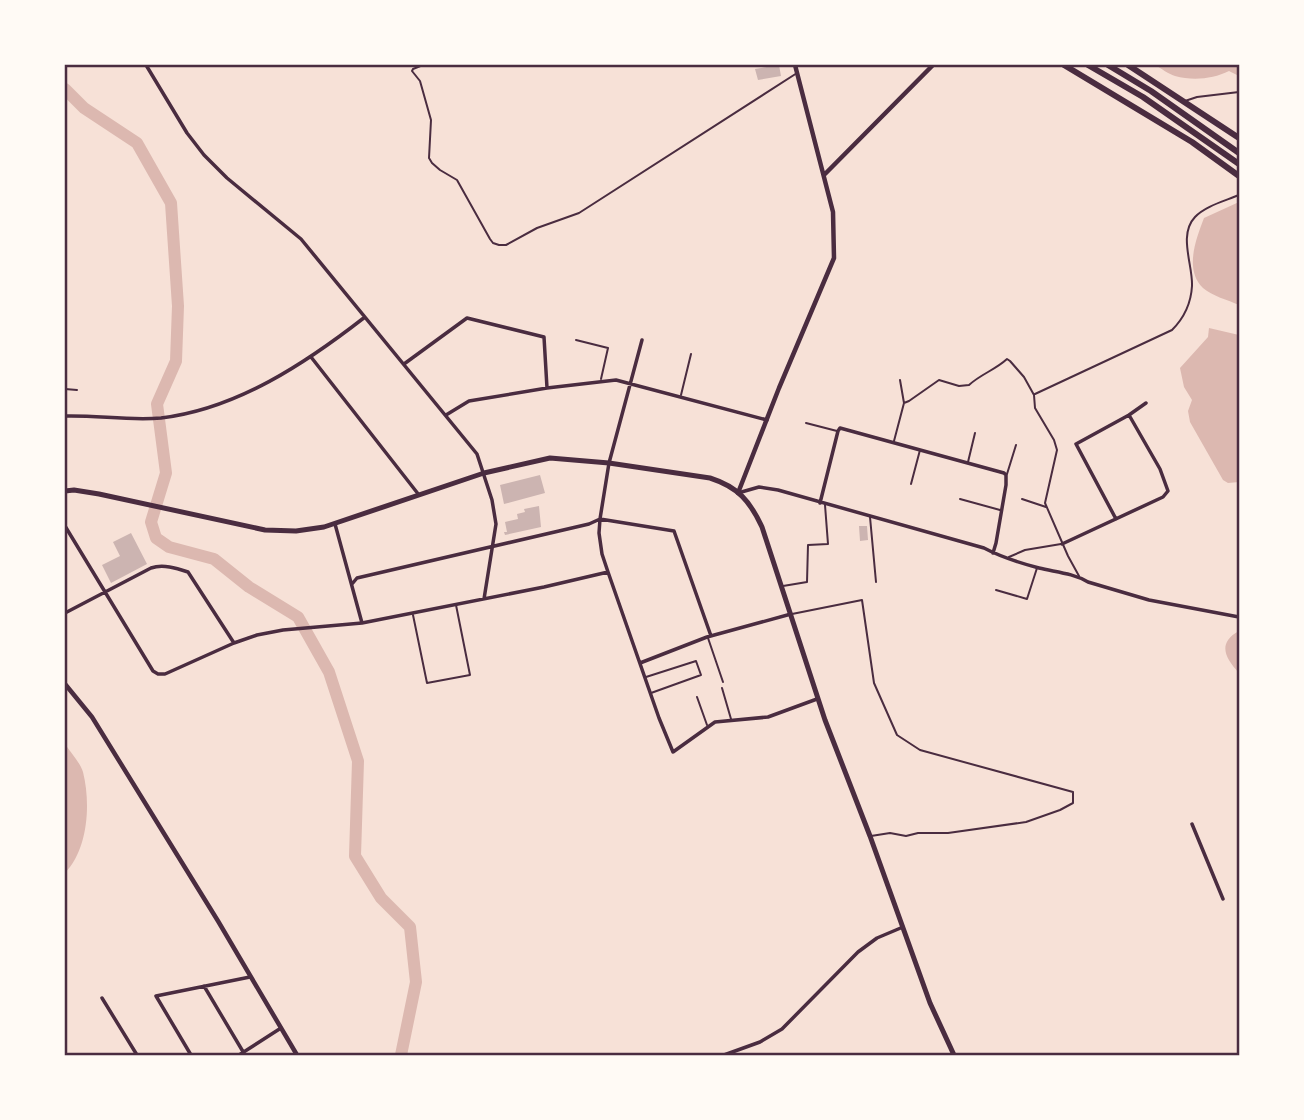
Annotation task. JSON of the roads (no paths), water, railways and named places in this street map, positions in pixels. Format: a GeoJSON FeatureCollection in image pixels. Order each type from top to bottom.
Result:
{"type":"FeatureCollection","features":[{"type":"Feature","properties":{"kind":"main road"},"geometry":{"type":"LineString","coordinates":[[1064,65],[1192,142],[1239,176]]}},
{"type":"Feature","properties":{"kind":"main road"},"geometry":{"type":"LineString","coordinates":[[1088,65],[1143,97],[1239,164]]}},
{"type":"Feature","properties":{"kind":"main road"},"geometry":{"type":"LineString","coordinates":[[1108,65],[1151,91],[1239,153]]}},
{"type":"Feature","properties":{"kind":"main road"},"geometry":{"type":"LineString","coordinates":[[1128,65],[1239,138]]}},
{"type":"Feature","properties":{"kind":"main road"},"geometry":{"type":"LineString","coordinates":[[65,491],[99,494],[265,530],[296,531],[335,524],[484,473],[550,458],[609,463],[710,478],[724,483],[751,505],[762,527],[817,699],[930,1003],[954,1055]]}},
{"type":"Feature","properties":{"kind":"street"},"geometry":{"type":"LineString","coordinates":[[146,65],[187,133],[204,155],[227,178],[301,239],[477,454],[495,513],[496,534],[484,599]]}},
{"type":"Feature","properties":{"kind":"street"},"geometry":{"type":"LineString","coordinates":[[738,492],[787,367],[834,258],[833,212],[795,65]]}},
{"type":"Feature","properties":{"kind":"street"},"geometry":{"type":"LineString","coordinates":[[825,174],[933,65]]}},
{"type":"Feature","properties":{"kind":"street"},"geometry":{"type":"LineString","coordinates":[[65,416],[149,419],[207,408],[248,392],[311,357],[365,317]]}},
{"type":"Feature","properties":{"kind":"street"},"geometry":{"type":"LineString","coordinates":[[404,364],[467,318],[544,337],[547,388]]}},
{"type":"Feature","properties":{"kind":"street"},"geometry":{"type":"LineString","coordinates":[[642,340],[609,463],[599,533],[608,572],[673,752],[715,722],[768,717],[817,699]]}},
{"type":"Feature","properties":{"kind":"street"},"geometry":{"type":"LineString","coordinates":[[311,357],[419,495]]}},
{"type":"Feature","properties":{"kind":"street"},"geometry":{"type":"LineString","coordinates":[[446,415],[469,401],[600,380],[616,380],[767,420]]}},
{"type":"Feature","properties":{"kind":"street"},"geometry":{"type":"LineString","coordinates":[[1116,519],[1076,444],[1146,403]]}},
{"type":"Feature","properties":{"kind":"street"},"geometry":{"type":"LineString","coordinates":[[1062,544],[1163,497],[1168,491],[1160,469],[1129,415]]}},
{"type":"Feature","properties":{"kind":"street"},"geometry":{"type":"LineString","coordinates":[[823,503],[840,428],[1004,473],[1006,475],[993,552]]}},
{"type":"Feature","properties":{"kind":"street"},"geometry":{"type":"LineString","coordinates":[[738,492],[758,486],[778,490],[984,548],[1006,558],[1079,577],[1149,600],[1239,617]]}},
{"type":"Feature","properties":{"kind":"street"},"geometry":{"type":"LineString","coordinates":[[352,584],[357,578],[589,524],[600,519],[674,531],[709,637]]}},
{"type":"Feature","properties":{"kind":"street"},"geometry":{"type":"LineString","coordinates":[[335,524],[362,623]]}},
{"type":"Feature","properties":{"kind":"street"},"geometry":{"type":"LineString","coordinates":[[65,526],[153,671],[158,674],[164,674],[257,635],[362,623],[608,572]]}},
{"type":"Feature","properties":{"kind":"street"},"geometry":{"type":"LineString","coordinates":[[65,613],[159,566],[178,568],[188,572],[234,643]]}},
{"type":"Feature","properties":{"kind":"street"},"geometry":{"type":"LineString","coordinates":[[640,663],[709,637],[791,614]]}},
{"type":"Feature","properties":{"kind":"street"},"geometry":{"type":"LineString","coordinates":[[65,684],[92,717],[297,1055]]}},
{"type":"Feature","properties":{"kind":"street"},"geometry":{"type":"LineString","coordinates":[[1192,824],[1223,899]]}},
{"type":"Feature","properties":{"kind":"street"},"geometry":{"type":"LineString","coordinates":[[724,1055],[760,1042],[782,1029],[858,952],[877,938],[902,927]]}},
{"type":"Feature","properties":{"kind":"street"},"geometry":{"type":"LineString","coordinates":[[191,1055],[156,996],[250,977]]}},
{"type":"Feature","properties":{"kind":"street"},"geometry":{"type":"LineString","coordinates":[[204,986],[242,1054],[281,1028]]}},
{"type":"Feature","properties":{"kind":"street"},"geometry":{"type":"LineString","coordinates":[[102,998],[137,1055]]}},
{"type":"Feature","properties":{"kind":"lane"},"geometry":{"type":"LineString","coordinates":[[423,65],[412,71],[420,81],[431,120],[429,158],[440,170],[457,180],[490,239],[499,245],[506,245],[537,228],[579,213],[797,72]]}},
{"type":"Feature","properties":{"kind":"lane"},"geometry":{"type":"LineString","coordinates":[[1184,101],[1239,92]]}},
{"type":"Feature","properties":{"kind":"lane"},"geometry":{"type":"LineString","coordinates":[[1034,395],[1172,330],[1180,323],[1186,314],[1192,287],[1187,239],[1190,224],[1202,211],[1239,195]]}},
{"type":"Feature","properties":{"kind":"lane"},"geometry":{"type":"LineString","coordinates":[[576,340],[608,348],[600,380]]}},
{"type":"Feature","properties":{"kind":"lane"},"geometry":{"type":"LineString","coordinates":[[681,396],[691,354]]}},
{"type":"Feature","properties":{"kind":"lane"},"geometry":{"type":"LineString","coordinates":[[904,403],[939,380],[959,386],[970,385],[978,377],[1009,359],[1024,377],[1034,395],[1035,408],[1055,440],[1058,450],[1045,503],[1079,577]]}},
{"type":"Feature","properties":{"kind":"lane"},"geometry":{"type":"LineString","coordinates":[[894,442],[904,403],[900,380]]}},
{"type":"Feature","properties":{"kind":"lane"},"geometry":{"type":"LineString","coordinates":[[65,388],[77,390]]}},
{"type":"Feature","properties":{"kind":"lane"},"geometry":{"type":"LineString","coordinates":[[806,423],[838,431]]}},
{"type":"Feature","properties":{"kind":"lane"},"geometry":{"type":"LineString","coordinates":[[968,463],[975,433]]}},
{"type":"Feature","properties":{"kind":"lane"},"geometry":{"type":"LineString","coordinates":[[1006,475],[1016,444]]}},
{"type":"Feature","properties":{"kind":"lane"},"geometry":{"type":"LineString","coordinates":[[911,484],[920,449]]}},
{"type":"Feature","properties":{"kind":"lane"},"geometry":{"type":"LineString","coordinates":[[960,499],[1001,510]]}},
{"type":"Feature","properties":{"kind":"lane"},"geometry":{"type":"LineString","coordinates":[[1022,499],[1047,507]]}},
{"type":"Feature","properties":{"kind":"lane"},"geometry":{"type":"LineString","coordinates":[[782,586],[807,582],[808,545],[828,544],[823,503]]}},
{"type":"Feature","properties":{"kind":"lane"},"geometry":{"type":"LineString","coordinates":[[870,516],[876,582]]}},
{"type":"Feature","properties":{"kind":"lane"},"geometry":{"type":"LineString","coordinates":[[1006,558],[1024,550],[1062,544]]}},
{"type":"Feature","properties":{"kind":"lane"},"geometry":{"type":"LineString","coordinates":[[996,590],[1027,599],[1038,567]]}},
{"type":"Feature","properties":{"kind":"lane"},"geometry":{"type":"LineString","coordinates":[[791,614],[862,600],[874,683],[897,735],[920,750],[1073,792],[1073,803],[1026,822],[948,833],[918,833],[906,836],[890,833],[870,836]]}},
{"type":"Feature","properties":{"kind":"lane"},"geometry":{"type":"LineString","coordinates":[[412,613],[427,683],[470,675],[456,604]]}},
{"type":"Feature","properties":{"kind":"lane"},"geometry":{"type":"LineString","coordinates":[[709,637],[723,682]]}},
{"type":"Feature","properties":{"kind":"lane"},"geometry":{"type":"LineString","coordinates":[[645,677],[696,661],[701,675],[650,693]]}},
{"type":"Feature","properties":{"kind":"lane"},"geometry":{"type":"LineString","coordinates":[[722,688],[732,720]]}},
{"type":"Feature","properties":{"kind":"lane"},"geometry":{"type":"LineString","coordinates":[[696,697],[707,726]]}},
{"type":"Feature","properties":{"kind":"waterway"},"geometry":{"type":"LineString","coordinates":[[65,89],[84,108],[137,143],[171,203],[178,306],[176,361],[157,404],[166,473],[151,522],[156,538],[169,547],[214,559],[249,587],[298,617],[329,672],[358,761],[355,856],[381,898],[410,927],[416,982],[401,1055]]}}]}
